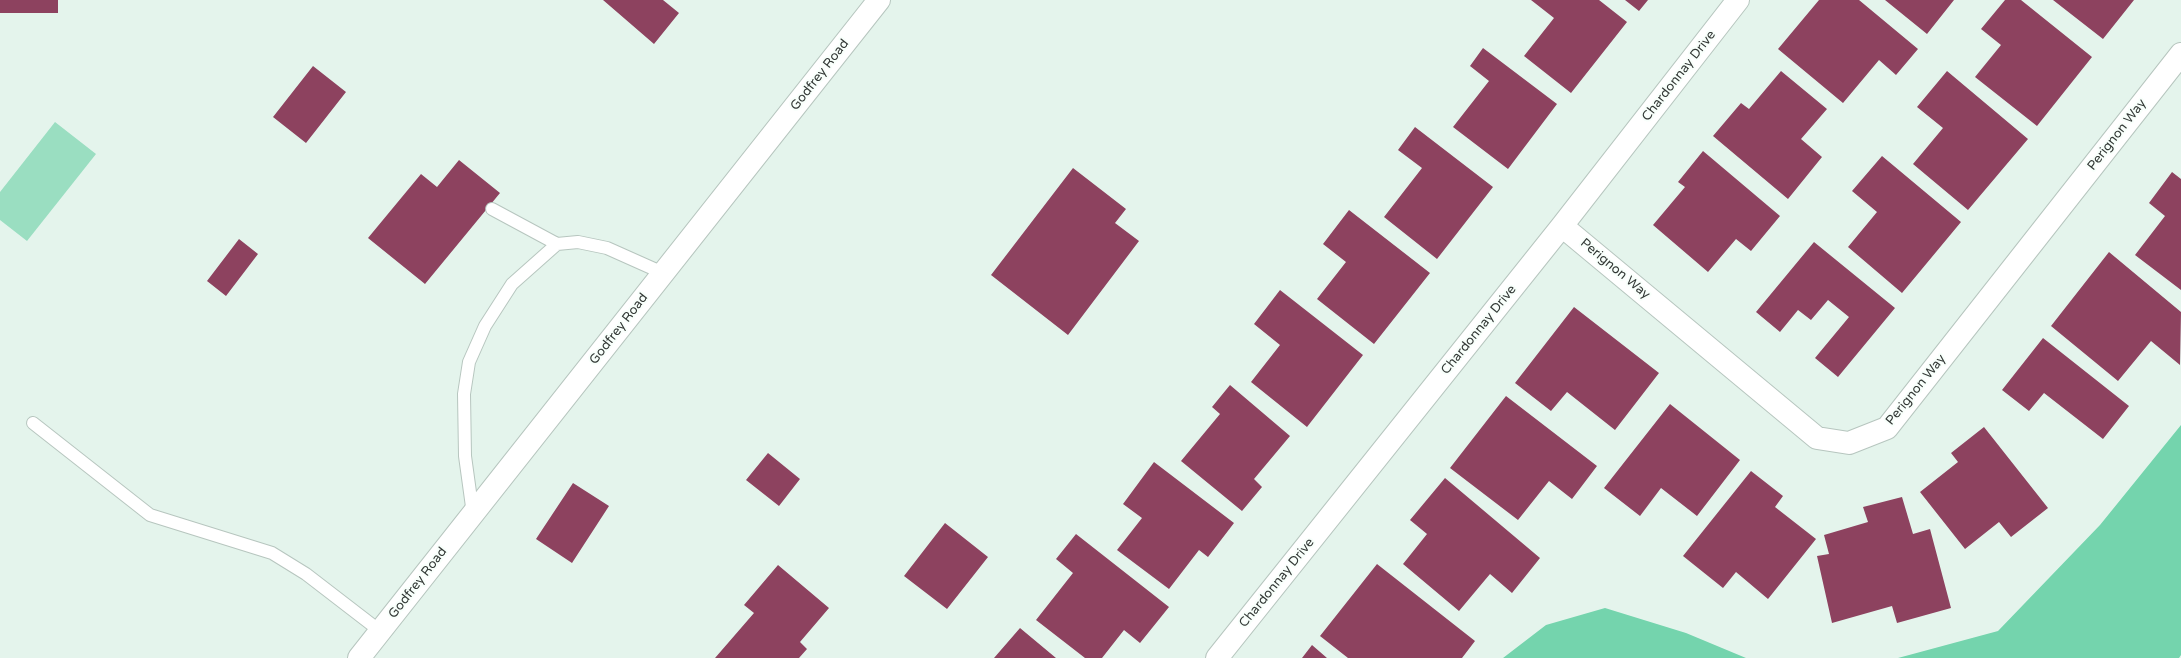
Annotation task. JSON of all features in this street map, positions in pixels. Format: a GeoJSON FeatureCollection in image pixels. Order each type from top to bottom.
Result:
{"type":"FeatureCollection","features":[{"type":"Feature","properties":{"kind":"street","name":"Godfrey Road"},"geometry":{"type":"LineString","coordinates":[[359,658],[879,0]]}},
{"type":"Feature","properties":{"kind":"street","name":"Chardonnay Drive"},"geometry":{"type":"LineString","coordinates":[[1217,658],[1562,226],[1738,0]]}},
{"type":"Feature","properties":{"kind":"street","name":"Perignon Way"},"geometry":{"type":"LineString","coordinates":[[1562,226],[1817,438],[1849,443],[1886,428],[2181,54]]}},
{"type":"Feature","properties":{"kind":"lane"},"geometry":{"type":"LineString","coordinates":[[492,209],[557,244],[578,242],[607,248],[663,273]]}},
{"type":"Feature","properties":{"kind":"lane"},"geometry":{"type":"LineString","coordinates":[[473,514],[466,456],[464,394],[469,362],[485,326],[512,284],[557,244]]}},
{"type":"Feature","properties":{"kind":"lane"},"geometry":{"type":"LineString","coordinates":[[33,423],[150,515],[272,553],[306,574],[380,631]]}},
{"type":"Feature","properties":{"kind":"shaded area"},"geometry":{"type":"Polygon","coordinates":[[[55,122],[96,154],[27,241],[0,220],[0,192],[55,122]]]}},
{"type":"Feature","properties":{"kind":"shaded area"},"geometry":{"type":"Polygon","coordinates":[[[2181,425],[2181,655],[2179,658],[1898,658],[1998,631],[2100,525],[2181,425]]]}},
{"type":"Feature","properties":{"kind":"shaded area"},"geometry":{"type":"Polygon","coordinates":[[[1605,608],[1686,633],[1746,658],[1503,658],[1546,625],[1605,608]]]}},
{"type":"Feature","properties":{"kind":"building"},"geometry":{"type":"Polygon","coordinates":[[[0,0],[58,0],[58,13],[0,13],[0,0]]]}},
{"type":"Feature","properties":{"kind":"building"},"geometry":{"type":"Polygon","coordinates":[[[603,0],[663,0],[679,13],[654,44],[603,0]]]}},
{"type":"Feature","properties":{"kind":"building"},"geometry":{"type":"Polygon","coordinates":[[[1531,0],[1599,0],[1627,22],[1571,93],[1524,56],[1554,18],[1531,0]]]}},
{"type":"Feature","properties":{"kind":"building"},"geometry":{"type":"Polygon","coordinates":[[[1625,0],[1648,0],[1639,11],[1625,0]]]}},
{"type":"Feature","properties":{"kind":"building"},"geometry":{"type":"Polygon","coordinates":[[[1819,0],[1859,0],[1918,49],[1896,75],[1879,60],[1843,103],[1778,49],[1819,0]]]}},
{"type":"Feature","properties":{"kind":"building"},"geometry":{"type":"Polygon","coordinates":[[[1885,0],[1954,0],[1927,34],[1885,0]]]}},
{"type":"Feature","properties":{"kind":"building"},"geometry":{"type":"Polygon","coordinates":[[[2005,0],[2021,0],[2092,57],[2037,126],[1975,77],[2001,45],[1981,29],[2005,0]]]}},
{"type":"Feature","properties":{"kind":"building"},"geometry":{"type":"Polygon","coordinates":[[[2053,0],[2134,0],[2103,39],[2053,0]]]}},
{"type":"Feature","properties":{"kind":"building"},"geometry":{"type":"Polygon","coordinates":[[[1483,48],[1557,104],[1508,169],[1453,127],[1489,81],[1470,66],[1483,48]]]}},
{"type":"Feature","properties":{"kind":"building"},"geometry":{"type":"Polygon","coordinates":[[[313,66],[346,92],[306,143],[273,117],[313,66]]]}},
{"type":"Feature","properties":{"kind":"building"},"geometry":{"type":"Polygon","coordinates":[[[1781,71],[1827,109],[1801,139],[1822,157],[1788,199],[1713,136],[1741,103],[1749,109],[1781,71]]]}},
{"type":"Feature","properties":{"kind":"building"},"geometry":{"type":"Polygon","coordinates":[[[1947,71],[2028,139],[1968,210],[1913,164],[1943,128],[1917,107],[1947,71]]]}},
{"type":"Feature","properties":{"kind":"building"},"geometry":{"type":"Polygon","coordinates":[[[1415,127],[1493,187],[1437,259],[1384,217],[1422,168],[1398,150],[1415,127]]]}},
{"type":"Feature","properties":{"kind":"building"},"geometry":{"type":"Polygon","coordinates":[[[1703,151],[1780,216],[1751,251],[1736,239],[1708,272],[1653,225],[1685,187],[1678,182],[1703,151]]]}},
{"type":"Feature","properties":{"kind":"building"},"geometry":{"type":"Polygon","coordinates":[[[1882,156],[1961,222],[1902,293],[1848,247],[1877,212],[1852,191],[1882,156]]]}},
{"type":"Feature","properties":{"kind":"building"},"geometry":{"type":"Polygon","coordinates":[[[459,160],[500,193],[425,284],[368,238],[421,174],[437,187],[459,160]]]}},
{"type":"Feature","properties":{"kind":"building"},"geometry":{"type":"Polygon","coordinates":[[[1073,168],[1126,209],[1115,223],[1139,241],[1068,335],[991,275],[1073,168]]]}},
{"type":"Feature","properties":{"kind":"building"},"geometry":{"type":"Polygon","coordinates":[[[2172,172],[2181,179],[2181,290],[2135,255],[2165,216],[2149,203],[2172,172]]]}},
{"type":"Feature","properties":{"kind":"building"},"geometry":{"type":"Polygon","coordinates":[[[1349,210],[1430,273],[1374,344],[1317,299],[1346,262],[1323,244],[1349,210]]]}},
{"type":"Feature","properties":{"kind":"building"},"geometry":{"type":"Polygon","coordinates":[[[239,239],[258,254],[226,296],[207,281],[239,239]]]}},
{"type":"Feature","properties":{"kind":"building"},"geometry":{"type":"Polygon","coordinates":[[[1814,242],[1895,308],[1838,377],[1815,358],[1849,317],[1828,300],[1811,320],[1798,310],[1780,332],[1756,312],[1814,242]]]}},
{"type":"Feature","properties":{"kind":"building"},"geometry":{"type":"Polygon","coordinates":[[[2109,252],[2181,312],[2180,365],[2151,341],[2118,381],[2051,326],[2109,252]]]}},
{"type":"Feature","properties":{"kind":"building"},"geometry":{"type":"Polygon","coordinates":[[[1280,290],[1363,355],[1307,427],[1251,382],[1280,345],[1254,324],[1280,290]]]}},
{"type":"Feature","properties":{"kind":"building"},"geometry":{"type":"Polygon","coordinates":[[[1574,307],[1659,373],[1615,430],[1567,392],[1551,411],[1515,383],[1574,307]]]}},
{"type":"Feature","properties":{"kind":"building"},"geometry":{"type":"Polygon","coordinates":[[[2043,338],[2129,406],[2103,439],[2044,393],[2029,411],[2002,390],[2043,338]]]}},
{"type":"Feature","properties":{"kind":"building"},"geometry":{"type":"Polygon","coordinates":[[[1230,385],[1290,436],[1254,479],[1262,487],[1242,511],[1181,461],[1220,414],[1212,407],[1230,385]]]}},
{"type":"Feature","properties":{"kind":"building"},"geometry":{"type":"Polygon","coordinates":[[[1506,396],[1597,466],[1572,499],[1549,481],[1518,520],[1450,468],[1506,396]]]}},
{"type":"Feature","properties":{"kind":"building"},"geometry":{"type":"Polygon","coordinates":[[[1670,404],[1740,460],[1697,516],[1661,488],[1640,516],[1604,488],[1670,404]]]}},
{"type":"Feature","properties":{"kind":"building"},"geometry":{"type":"Polygon","coordinates":[[[1984,427],[2048,508],[2011,537],[1999,522],[1965,549],[1920,492],[1958,462],[1951,453],[1984,427]]]}},
{"type":"Feature","properties":{"kind":"building"},"geometry":{"type":"Polygon","coordinates":[[[768,453],[800,479],[779,506],[746,480],[768,453]]]}},
{"type":"Feature","properties":{"kind":"building"},"geometry":{"type":"Polygon","coordinates":[[[1154,462],[1234,523],[1208,557],[1199,550],[1169,589],[1117,550],[1142,518],[1123,504],[1154,462]]]}},
{"type":"Feature","properties":{"kind":"building"},"geometry":{"type":"Polygon","coordinates":[[[1751,471],[1783,496],[1775,507],[1816,539],[1768,599],[1736,572],[1723,588],[1683,556],[1751,471]]]}},
{"type":"Feature","properties":{"kind":"building"},"geometry":{"type":"Polygon","coordinates":[[[1445,478],[1540,558],[1512,593],[1490,574],[1459,611],[1403,564],[1427,534],[1410,520],[1445,478]]]}},
{"type":"Feature","properties":{"kind":"building"},"geometry":{"type":"Polygon","coordinates":[[[573,483],[609,506],[572,563],[536,539],[573,483]]]}},
{"type":"Feature","properties":{"kind":"building"},"geometry":{"type":"Polygon","coordinates":[[[1902,497],[1913,534],[1930,529],[1951,608],[1897,623],[1892,606],[1832,623],[1817,556],[1829,554],[1824,535],[1868,522],[1863,507],[1902,497]]]}},
{"type":"Feature","properties":{"kind":"building"},"geometry":{"type":"Polygon","coordinates":[[[945,523],[988,557],[947,609],[904,576],[945,523]]]}},
{"type":"Feature","properties":{"kind":"building"},"geometry":{"type":"Polygon","coordinates":[[[1076,534],[1169,607],[1140,643],[1124,630],[1102,658],[1085,658],[1036,620],[1073,573],[1056,559],[1076,534]]]}},
{"type":"Feature","properties":{"kind":"building"},"geometry":{"type":"Polygon","coordinates":[[[1377,564],[1475,641],[1462,658],[1348,658],[1320,636],[1377,564]]]}},
{"type":"Feature","properties":{"kind":"building"},"geometry":{"type":"Polygon","coordinates":[[[778,565],[829,608],[800,642],[807,649],[799,658],[715,658],[754,613],[744,605],[778,565]]]}},
{"type":"Feature","properties":{"kind":"building"},"geometry":{"type":"Polygon","coordinates":[[[1020,628],[1056,658],[994,658],[1020,628]]]}},
{"type":"Feature","properties":{"kind":"building"},"geometry":{"type":"Polygon","coordinates":[[[1312,645],[1327,658],[1302,658],[1312,645]]]}}]}
